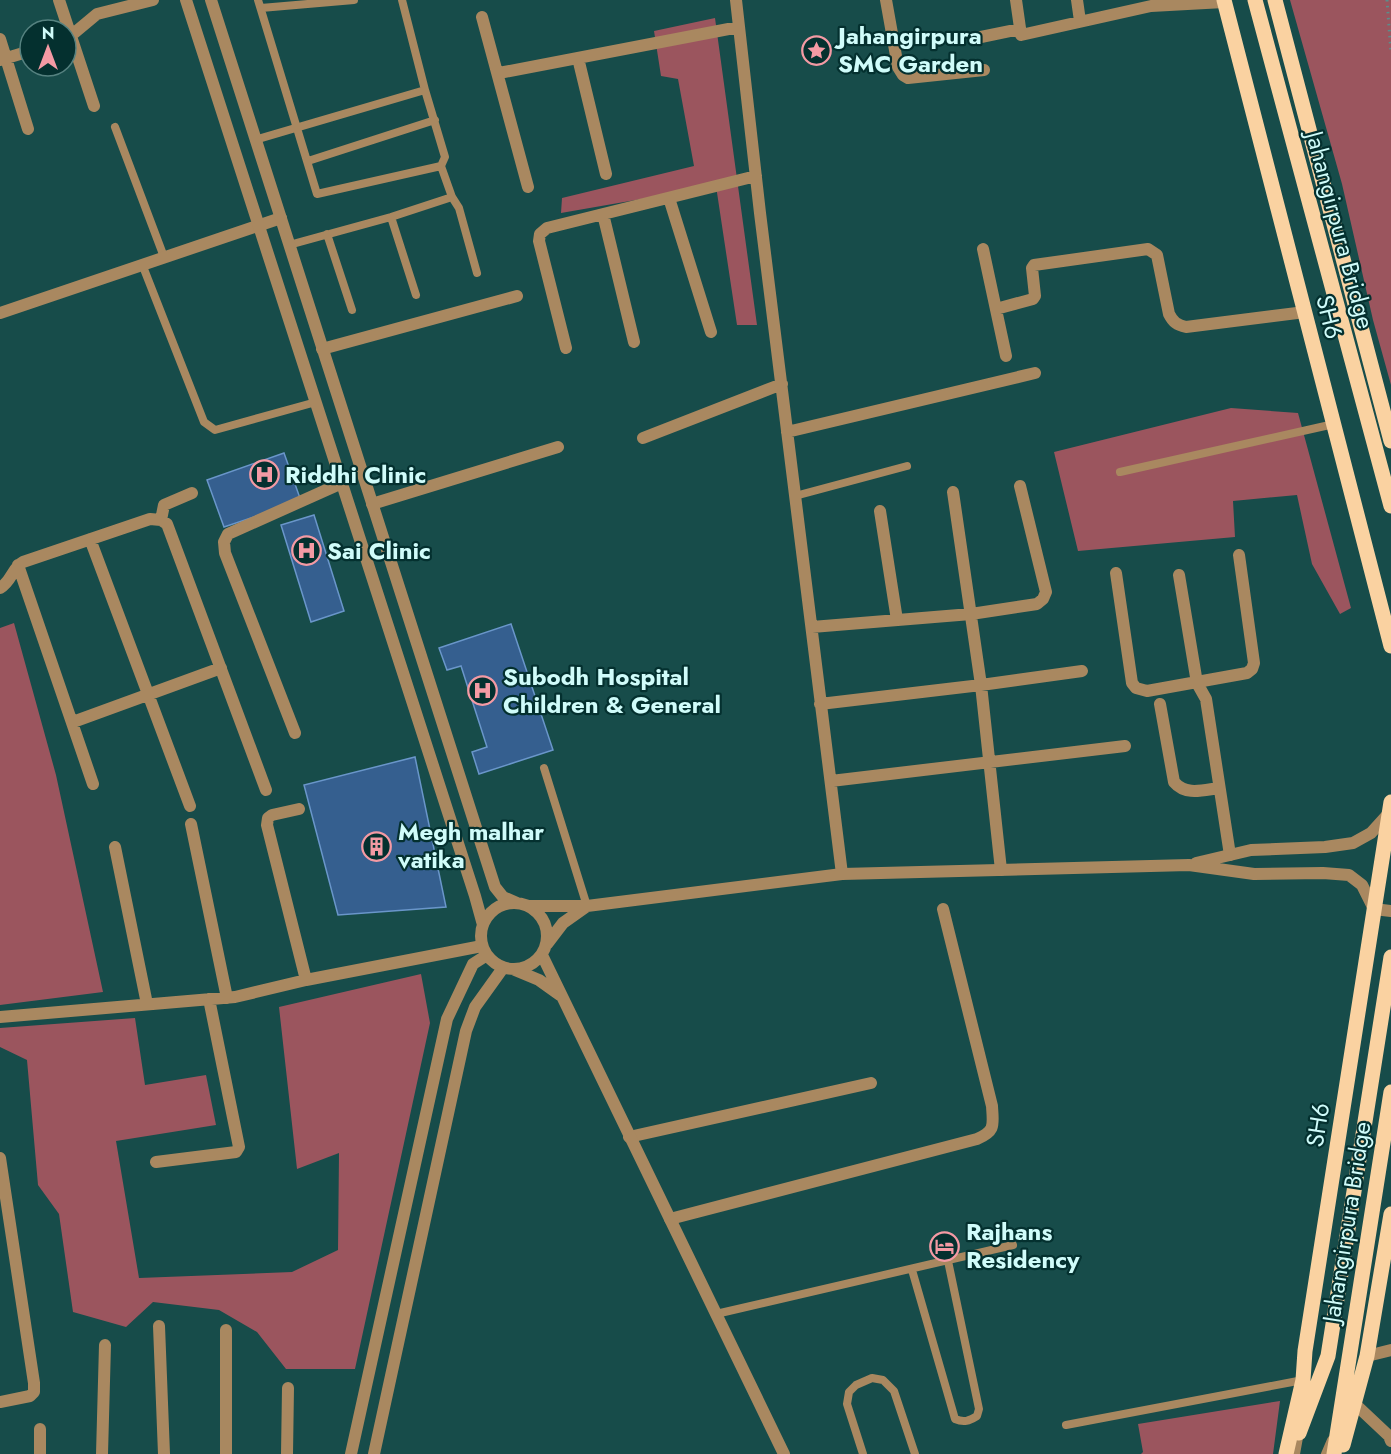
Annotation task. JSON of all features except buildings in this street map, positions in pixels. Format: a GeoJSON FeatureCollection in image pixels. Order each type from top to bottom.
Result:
{"type":"FeatureCollection","features":[{"type":"Feature","properties":{"kind":"main road","name":"Jahangirpura Bridge"},"geometry":{"type":"LineString","coordinates":[[1255,0],[1391,506]]}},
{"type":"Feature","properties":{"kind":"main road","name":"SH6"},"geometry":{"type":"LineString","coordinates":[[1275,0],[1391,441]]}},
{"type":"Feature","properties":{"kind":"main road","name":"SH6"},"geometry":{"type":"LineString","coordinates":[[1224,1],[1391,646]]}},
{"type":"Feature","properties":{"kind":"main road","name":"SH6"},"geometry":{"type":"LineString","coordinates":[[1286,1454],[1303,1380],[1305,1351],[1390,809]]}},
{"type":"Feature","properties":{"kind":"main road","name":"Jahangirpura Bridge"},"geometry":{"type":"LineString","coordinates":[[1291,1454],[1328,1356],[1391,957]]}},
{"type":"Feature","properties":{"kind":"main road","name":"Jahangirpura Bridge"},"geometry":{"type":"LineString","coordinates":[[1334,1454],[1347,1359],[1391,1092]]}},
{"type":"Feature","properties":{"kind":"main road"},"geometry":{"type":"LineString","coordinates":[[1340,1454],[1367,1356],[1391,1214]]}},
{"type":"Feature","properties":{"kind":"street"},"geometry":{"type":"LineString","coordinates":[[58,0],[63,18]]}},
{"type":"Feature","properties":{"kind":"street"},"geometry":{"type":"LineString","coordinates":[[78,30],[97,14],[153,0]]}},
{"type":"Feature","properties":{"kind":"street"},"geometry":{"type":"LineString","coordinates":[[186,0],[483,925]]}},
{"type":"Feature","properties":{"kind":"street"},"geometry":{"type":"LineString","coordinates":[[211,0],[495,887],[503,897],[538,913],[544,922],[548,933],[544,950],[561,996],[784,1454]]}},
{"type":"Feature","properties":{"kind":"street"},"geometry":{"type":"LineString","coordinates":[[736,0],[842,874]]}},
{"type":"Feature","properties":{"kind":"street"},"geometry":{"type":"LineString","coordinates":[[886,0],[898,67],[903,75],[908,78],[984,70]]}},
{"type":"Feature","properties":{"kind":"street"},"geometry":{"type":"LineString","coordinates":[[1016,0],[1021,35],[1150,3],[1224,1]]}},
{"type":"Feature","properties":{"kind":"street"},"geometry":{"type":"LineString","coordinates":[[1077,0],[1080,21]]}},
{"type":"Feature","properties":{"kind":"street"},"geometry":{"type":"LineString","coordinates":[[482,17],[528,187]]}},
{"type":"Feature","properties":{"kind":"street"},"geometry":{"type":"LineString","coordinates":[[499,73],[739,27]]}},
{"type":"Feature","properties":{"kind":"street"},"geometry":{"type":"LineString","coordinates":[[981,37],[1020,29]]}},
{"type":"Feature","properties":{"kind":"street"},"geometry":{"type":"LineString","coordinates":[[0,39],[3,59],[28,129]]}},
{"type":"Feature","properties":{"kind":"street"},"geometry":{"type":"LineString","coordinates":[[3,59],[18,55]]}},
{"type":"Feature","properties":{"kind":"street"},"geometry":{"type":"LineString","coordinates":[[578,58],[606,174]]}},
{"type":"Feature","properties":{"kind":"street"},"geometry":{"type":"LineString","coordinates":[[78,62],[94,106]]}},
{"type":"Feature","properties":{"kind":"street"},"geometry":{"type":"LineString","coordinates":[[566,348],[539,241],[540,234],[547,228],[756,176]]}},
{"type":"Feature","properties":{"kind":"street"},"geometry":{"type":"LineString","coordinates":[[669,198],[711,332]]}},
{"type":"Feature","properties":{"kind":"street"},"geometry":{"type":"LineString","coordinates":[[603,214],[634,342]]}},
{"type":"Feature","properties":{"kind":"street"},"geometry":{"type":"LineString","coordinates":[[0,313],[281,218]]}},
{"type":"Feature","properties":{"kind":"street"},"geometry":{"type":"LineString","coordinates":[[982,249],[1006,356]]}},
{"type":"Feature","properties":{"kind":"street"},"geometry":{"type":"LineString","coordinates":[[996,309],[1035,297],[1032,273],[1034,265],[1148,249],[1157,255],[1169,314],[1180,326],[1305,312]]}},
{"type":"Feature","properties":{"kind":"street"},"geometry":{"type":"LineString","coordinates":[[322,350],[517,296]]}},
{"type":"Feature","properties":{"kind":"street"},"geometry":{"type":"LineString","coordinates":[[787,432],[1035,373]]}},
{"type":"Feature","properties":{"kind":"street"},"geometry":{"type":"LineString","coordinates":[[643,438],[782,384]]}},
{"type":"Feature","properties":{"kind":"street"},"geometry":{"type":"LineString","coordinates":[[372,504],[558,447]]}},
{"type":"Feature","properties":{"kind":"street"},"geometry":{"type":"LineString","coordinates":[[296,733],[225,553],[224,542],[228,534],[342,483]]}},
{"type":"Feature","properties":{"kind":"street"},"geometry":{"type":"LineString","coordinates":[[812,627],[971,614],[1037,604],[1046,592],[1020,486]]}},
{"type":"Feature","properties":{"kind":"street"},"geometry":{"type":"LineString","coordinates":[[953,492],[981,685],[1001,870]]}},
{"type":"Feature","properties":{"kind":"street"},"geometry":{"type":"LineString","coordinates":[[161,520],[164,505],[192,493]]}},
{"type":"Feature","properties":{"kind":"street"},"geometry":{"type":"LineString","coordinates":[[880,511],[897,620]]}},
{"type":"Feature","properties":{"kind":"street"},"geometry":{"type":"LineString","coordinates":[[0,588],[8,583],[18,565],[150,519],[161,520],[167,524],[266,790]]}},
{"type":"Feature","properties":{"kind":"street"},"geometry":{"type":"LineString","coordinates":[[90,539],[190,806]]}},
{"type":"Feature","properties":{"kind":"street"},"geometry":{"type":"LineString","coordinates":[[1116,573],[1132,683],[1136,688],[1147,690],[1197,683],[1247,674],[1254,663],[1239,555]]}},
{"type":"Feature","properties":{"kind":"street"},"geometry":{"type":"LineString","coordinates":[[18,565],[93,784]]}},
{"type":"Feature","properties":{"kind":"street"},"geometry":{"type":"LineString","coordinates":[[1179,575],[1197,683],[1206,699],[1230,855]]}},
{"type":"Feature","properties":{"kind":"street"},"geometry":{"type":"LineString","coordinates":[[73,722],[221,668]]}},
{"type":"Feature","properties":{"kind":"street"},"geometry":{"type":"LineString","coordinates":[[820,704],[981,685],[1082,670]]}},
{"type":"Feature","properties":{"kind":"street"},"geometry":{"type":"LineString","coordinates":[[1160,704],[1174,782],[1180,789],[1187,792],[1219,788]]}},
{"type":"Feature","properties":{"kind":"street"},"geometry":{"type":"LineString","coordinates":[[831,781],[1125,746]]}},
{"type":"Feature","properties":{"kind":"street"},"geometry":{"type":"LineString","coordinates":[[299,808],[272,815],[268,818],[267,825],[306,980]]}},
{"type":"Feature","properties":{"kind":"street"},"geometry":{"type":"LineString","coordinates":[[1189,865],[1251,850],[1325,847],[1353,843],[1371,833],[1390,809]]}},
{"type":"Feature","properties":{"kind":"street"},"geometry":{"type":"LineString","coordinates":[[190,824],[227,998]]}},
{"type":"Feature","properties":{"kind":"street"},"geometry":{"type":"LineString","coordinates":[[115,847],[147,1004]]}},
{"type":"Feature","properties":{"kind":"street"},"geometry":{"type":"LineString","coordinates":[[561,996],[539,980],[494,963],[484,950],[481,935],[483,925],[496,909],[505,904],[587,906],[842,874],[1189,865],[1254,874],[1349,875],[1362,885],[1374,909],[1391,911]]}},
{"type":"Feature","properties":{"kind":"street"},"geometry":{"type":"LineString","coordinates":[[374,1454],[466,1031],[476,1007],[508,969],[524,968],[534,963],[563,923],[587,906]]}},
{"type":"Feature","properties":{"kind":"street"},"geometry":{"type":"LineString","coordinates":[[669,1219],[977,1139],[988,1134],[993,1126],[992,1106],[943,909]]}},
{"type":"Feature","properties":{"kind":"street"},"geometry":{"type":"LineString","coordinates":[[0,1017],[227,998],[306,980],[484,950]]}},
{"type":"Feature","properties":{"kind":"street"},"geometry":{"type":"LineString","coordinates":[[351,1454],[447,1019],[473,964],[484,950]]}},
{"type":"Feature","properties":{"kind":"street"},"geometry":{"type":"LineString","coordinates":[[156,1162],[236,1152],[239,1147],[209,999]]}},
{"type":"Feature","properties":{"kind":"street"},"geometry":{"type":"LineString","coordinates":[[629,1137],[871,1083]]}},
{"type":"Feature","properties":{"kind":"street"},"geometry":{"type":"LineString","coordinates":[[0,1158],[4,1214],[34,1392],[30,1396],[0,1402]]}},
{"type":"Feature","properties":{"kind":"street"},"geometry":{"type":"LineString","coordinates":[[159,1326],[164,1454]]}},
{"type":"Feature","properties":{"kind":"street"},"geometry":{"type":"LineString","coordinates":[[226,1330],[226,1454]]}},
{"type":"Feature","properties":{"kind":"street"},"geometry":{"type":"LineString","coordinates":[[102,1454],[105,1344]]}},
{"type":"Feature","properties":{"kind":"street"},"geometry":{"type":"LineString","coordinates":[[1367,1356],[1391,1350]]}},
{"type":"Feature","properties":{"kind":"street"},"geometry":{"type":"LineString","coordinates":[[287,1454],[288,1388]]}},
{"type":"Feature","properties":{"kind":"street"},"geometry":{"type":"LineString","coordinates":[[1355,1404],[1389,1436],[1391,1441]]}},
{"type":"Feature","properties":{"kind":"street"},"geometry":{"type":"LineString","coordinates":[[40,1429],[40,1454]]}},
{"type":"Feature","properties":{"kind":"lane"},"geometry":{"type":"LineString","coordinates":[[354,0],[259,4],[317,194],[441,166]]}},
{"type":"Feature","properties":{"kind":"lane"},"geometry":{"type":"LineString","coordinates":[[402,0],[445,157],[441,166],[452,197],[459,208],[477,273]]}},
{"type":"Feature","properties":{"kind":"lane"},"geometry":{"type":"LineString","coordinates":[[255,140],[425,90]]}},
{"type":"Feature","properties":{"kind":"lane"},"geometry":{"type":"LineString","coordinates":[[308,161],[435,120]]}},
{"type":"Feature","properties":{"kind":"lane"},"geometry":{"type":"LineString","coordinates":[[115,128],[164,257]]}},
{"type":"Feature","properties":{"kind":"lane"},"geometry":{"type":"LineString","coordinates":[[289,245],[391,217],[452,197]]}},
{"type":"Feature","properties":{"kind":"lane"},"geometry":{"type":"LineString","coordinates":[[391,217],[416,295]]}},
{"type":"Feature","properties":{"kind":"lane"},"geometry":{"type":"LineString","coordinates":[[327,234],[352,310]]}},
{"type":"Feature","properties":{"kind":"lane"},"geometry":{"type":"LineString","coordinates":[[142,264],[204,422],[215,430],[316,402]]}},
{"type":"Feature","properties":{"kind":"lane"},"geometry":{"type":"LineString","coordinates":[[1120,472],[1334,424]]}},
{"type":"Feature","properties":{"kind":"lane"},"geometry":{"type":"LineString","coordinates":[[795,496],[908,466]]}},
{"type":"Feature","properties":{"kind":"lane"},"geometry":{"type":"LineString","coordinates":[[544,768],[587,906]]}},
{"type":"Feature","properties":{"kind":"lane"},"geometry":{"type":"LineString","coordinates":[[716,1314],[948,1262],[1013,1245]]}},
{"type":"Feature","properties":{"kind":"lane"},"geometry":{"type":"LineString","coordinates":[[912,1270],[955,1419],[961,1422],[970,1421],[978,1416],[979,1409],[948,1262]]}},
{"type":"Feature","properties":{"kind":"lane"},"geometry":{"type":"LineString","coordinates":[[863,1454],[847,1404],[849,1392],[856,1385],[872,1378],[878,1378],[894,1391],[915,1454]]}},
{"type":"Feature","properties":{"kind":"lane"},"geometry":{"type":"LineString","coordinates":[[1066,1425],[1303,1380]]}},
{"type":"Feature","properties":{"kind":"lane"},"geometry":{"type":"LineString","coordinates":[[1325,1454],[1338,1422]]}},
{"type":"Feature","properties":{"kind":"lane"},"geometry":{"type":"LineString","coordinates":[[1296,1454],[1302,1425]]}},
{"type":"Feature","properties":{"kind":"path"},"geometry":{"type":"LineString","coordinates":[[1387,0],[1391,53]]}},
{"type":"Feature","properties":{"kind":"shaded area"},"geometry":{"type":"Polygon","coordinates":[[[1290,0],[1391,0],[1391,385],[1373,320],[1342,184],[1290,0]]]}},
{"type":"Feature","properties":{"kind":"shaded area"},"geometry":{"type":"Polygon","coordinates":[[[715,18],[757,325],[737,325],[716,186],[561,213],[562,198],[694,166],[678,79],[661,76],[654,31],[715,18]]]}},
{"type":"Feature","properties":{"kind":"shaded area"},"geometry":{"type":"Polygon","coordinates":[[[1231,408],[1298,413],[1351,608],[1340,614],[1312,564],[1297,495],[1233,501],[1235,537],[1078,551],[1054,452],[1231,408]]]}},
{"type":"Feature","properties":{"kind":"shaded area"},"geometry":{"type":"Polygon","coordinates":[[[14,623],[56,775],[103,992],[0,1005],[0,628],[14,623]]]}},
{"type":"Feature","properties":{"kind":"shaded area"},"geometry":{"type":"Polygon","coordinates":[[[421,974],[430,1023],[355,1369],[286,1369],[257,1332],[219,1310],[153,1302],[126,1327],[73,1312],[59,1214],[38,1185],[27,1060],[0,1047],[0,1028],[135,1018],[145,1085],[206,1075],[216,1125],[116,1141],[139,1278],[292,1272],[338,1250],[339,1153],[297,1169],[279,1007],[421,974]]]}},
{"type":"Feature","properties":{"kind":"shaded area"},"geometry":{"type":"Polygon","coordinates":[[[1280,1401],[1273,1454],[1141,1454],[1143,1452],[1138,1424],[1280,1401]]]}},
{"type":"Feature","properties":{"kind":"place","name":"Jahangirpura SMC Garden"},"geometry":{"type":"Point","coordinates":[817,50]}},
{"type":"Feature","properties":{"kind":"place","name":"Riddhi Clinic"},"geometry":{"type":"Point","coordinates":[264,475]}},
{"type":"Feature","properties":{"kind":"place","name":"Sai Clinic"},"geometry":{"type":"Point","coordinates":[306,551]}},
{"type":"Feature","properties":{"kind":"place","name":"Subodh Hospital Children & General"},"geometry":{"type":"Point","coordinates":[482,691]}},
{"type":"Feature","properties":{"kind":"place","name":"Megh malhar vatika"},"geometry":{"type":"Point","coordinates":[377,846]}},
{"type":"Feature","properties":{"kind":"place","name":"Rajhans Residency"},"geometry":{"type":"Point","coordinates":[945,1246]}}]}
